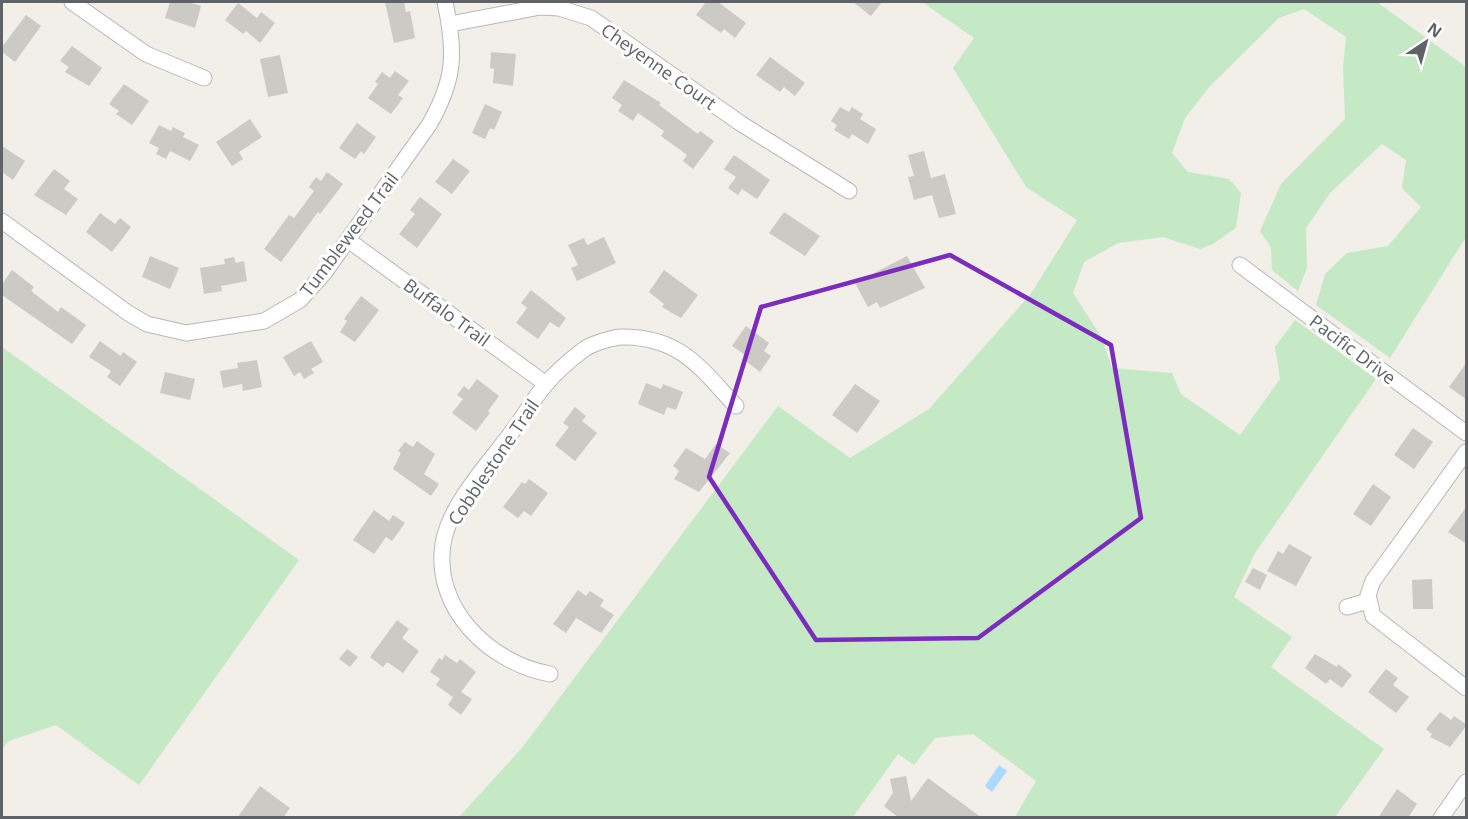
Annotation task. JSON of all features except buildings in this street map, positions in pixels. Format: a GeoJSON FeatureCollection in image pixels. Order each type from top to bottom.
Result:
{"type":"FeatureCollection","features":[{"type":"Feature","properties":{"kind":"street"},"geometry":{"type":"LineString","coordinates":[[72,2],[146,54],[172,67],[204,78]]}},
{"type":"Feature","properties":{"kind":"street","name":"Tumbleweed Trail"},"geometry":{"type":"LineString","coordinates":[[2,222],[128,313],[160,329],[186,333],[264,321],[300,300],[348,240],[442,103],[450,82],[452,54],[450,24],[445,2]]}},
{"type":"Feature","properties":{"kind":"street","name":"Cheyenne Court"},"geometry":{"type":"LineString","coordinates":[[450,24],[540,7],[559,8],[591,18],[740,123],[849,191]]}},
{"type":"Feature","properties":{"kind":"street","name":"Buffalo Trail"},"geometry":{"type":"LineString","coordinates":[[348,240],[546,384]]}},
{"type":"Feature","properties":{"kind":"street","name":"Pacific Drive"},"geometry":{"type":"LineString","coordinates":[[1240,265],[1467,433]]}},
{"type":"Feature","properties":{"kind":"street","name":"Cobblestone Trail"},"geometry":{"type":"LineString","coordinates":[[550,674],[519,666],[475,634],[455,609],[442,576],[443,544],[454,514],[546,384],[584,349],[623,336],[656,340],[690,356],[736,406]]}},
{"type":"Feature","properties":{"kind":"street"},"geometry":{"type":"LineString","coordinates":[[1467,452],[1373,581],[1368,601],[1373,616],[1467,688]]}},
{"type":"Feature","properties":{"kind":"street"},"geometry":{"type":"LineString","coordinates":[[1347,607],[1368,601]]}},
{"type":"Feature","properties":{"kind":"street"},"geometry":{"type":"LineString","coordinates":[[1441,818],[1467,782]]}},
{"type":"Feature","properties":{"kind":"highlighted area"},"geometry":{"type":"Polygon","coordinates":[[[950,255],[1111,345],[1141,518],[978,638],[816,640],[709,477],[761,307],[950,255]]]}},
{"type":"Feature","properties":{"kind":"green space"},"geometry":{"type":"Polygon","coordinates":[[[922,2],[1377,2],[1466,67],[1466,237],[1390,358],[1316,305],[1325,274],[1347,253],[1388,246],[1421,207],[1402,188],[1406,160],[1382,144],[1330,193],[1306,228],[1307,268],[1298,291],[1272,270],[1271,248],[1260,231],[1281,184],[1345,119],[1343,67],[1346,37],[1304,9],[1279,18],[1210,86],[1185,118],[1172,153],[1188,172],[1229,179],[1241,193],[1236,228],[1213,244],[1200,249],[1163,237],[1118,243],[1084,262],[1073,293],[1102,338],[1112,368],[1172,373],[1181,394],[1240,435],[1280,379],[1275,347],[1295,320],[1376,379],[1255,553],[1234,597],[1292,637],[1271,667],[1384,749],[1335,817],[1015,817],[1036,781],[973,734],[935,738],[914,765],[898,754],[853,817],[459,817],[522,748],[778,406],[850,458],[929,409],[1030,295],[1077,220],[1026,187],[953,68],[974,38],[922,2]]]}},
{"type":"Feature","properties":{"kind":"green space"},"geometry":{"type":"Polygon","coordinates":[[[2,347],[299,560],[139,785],[56,725],[9,741],[2,749],[2,347]]]}},
{"type":"Feature","properties":{"kind":"water"},"geometry":{"type":"Polygon","coordinates":[[[999,765],[1007,771],[992,792],[985,786],[999,765]]]}}]}
